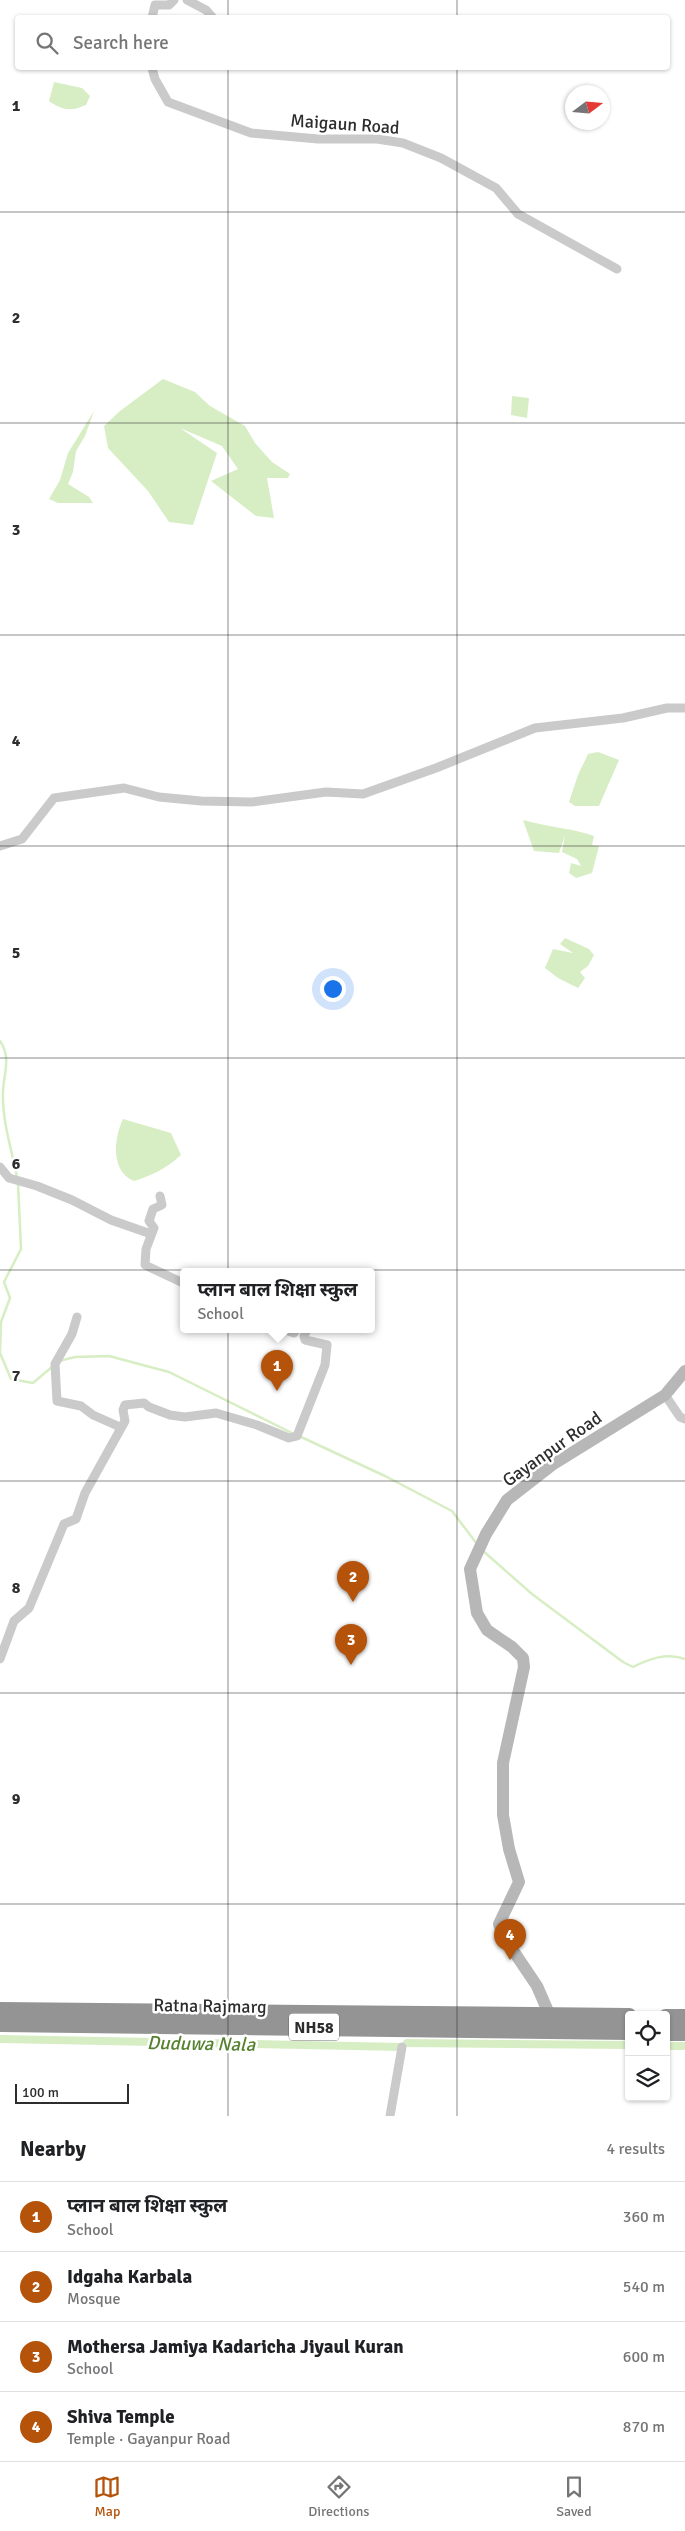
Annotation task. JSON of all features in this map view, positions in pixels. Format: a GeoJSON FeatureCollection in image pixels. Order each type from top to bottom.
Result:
{"type":"FeatureCollection","features":[{"type":"Feature","properties":{"kind":"highway","name":"Ratna Rajmarg"},"geometry":{"type":"LineString","coordinates":[[0,2010],[625,2016]]}},
{"type":"Feature","properties":{"kind":"highway"},"geometry":{"type":"LineString","coordinates":[[670,2017],[685,2017]]}},
{"type":"Feature","properties":{"kind":"highway","name":"Ratna Rajmarg"},"geometry":{"type":"LineString","coordinates":[[0,2024],[625,2032]]}},
{"type":"Feature","properties":{"kind":"highway"},"geometry":{"type":"LineString","coordinates":[[670,2033],[685,2033]]}},
{"type":"Feature","properties":{"kind":"street"},"geometry":{"type":"LineString","coordinates":[[153,15],[155,5],[169,5],[174,0]]}},
{"type":"Feature","properties":{"kind":"street"},"geometry":{"type":"LineString","coordinates":[[188,0],[206,10],[210,15]]}},
{"type":"Feature","properties":{"kind":"street","name":"Maigaun Road"},"geometry":{"type":"LineString","coordinates":[[153,70],[155,79],[168,102],[251,133],[318,139],[377,139],[403,143],[441,158],[496,188],[518,214],[617,269]]}},
{"type":"Feature","properties":{"kind":"street"},"geometry":{"type":"LineString","coordinates":[[0,846],[22,840],[54,798],[124,788],[160,797],[201,801],[252,802],[326,792],[364,794],[535,728],[614,719],[667,708],[685,708]]}},
{"type":"Feature","properties":{"kind":"street"},"geometry":{"type":"LineString","coordinates":[[0,1167],[9,1178],[37,1186],[72,1200],[111,1220],[151,1234]]}},
{"type":"Feature","properties":{"kind":"street"},"geometry":{"type":"LineString","coordinates":[[160,1196],[162,1204],[153,1210],[149,1222],[154,1228],[144,1258],[145,1265],[180,1282]]}},
{"type":"Feature","properties":{"kind":"street"},"geometry":{"type":"LineString","coordinates":[[77,1317],[72,1334],[54,1364],[57,1401],[86,1408],[93,1415],[120,1427]]}},
{"type":"Feature","properties":{"kind":"street"},"geometry":{"type":"LineString","coordinates":[[0,1658],[14,1621],[29,1608],[64,1524],[76,1519],[85,1493],[125,1421],[123,1410],[125,1405],[144,1402],[170,1415],[185,1417],[216,1413],[256,1425],[289,1438],[297,1436],[322,1372],[328,1348],[323,1344],[305,1340],[306,1333]]}},
{"type":"Feature","properties":{"kind":"street","name":"Gayanpur Road"},"geometry":{"type":"LineString","coordinates":[[550,2016],[537,1986],[504,1937],[499,1924],[519,1882],[509,1849],[503,1816],[503,1763],[524,1667],[523,1658],[487,1630],[477,1613],[470,1569],[486,1534],[507,1500],[530,1480],[665,1395],[685,1371]]}},
{"type":"Feature","properties":{"kind":"street"},"geometry":{"type":"LineString","coordinates":[[665,1395],[680,1417],[685,1419]]}},
{"type":"Feature","properties":{"kind":"street"},"geometry":{"type":"LineString","coordinates":[[390,2116],[402,2047]]}},
{"type":"Feature","properties":{"kind":"shaded area"},"geometry":{"type":"Polygon","coordinates":[[[54,82],[82,88],[90,96],[86,105],[75,109],[66,109],[49,101],[54,82]]]}},
{"type":"Feature","properties":{"kind":"shaded area"},"geometry":{"type":"Polygon","coordinates":[[[163,379],[195,392],[210,406],[245,426],[255,443],[272,462],[290,474],[288,478],[267,478],[274,518],[256,516],[211,481],[238,469],[222,446],[180,428],[217,453],[193,525],[169,522],[148,491],[108,448],[104,426],[120,411],[163,379]]]}},
{"type":"Feature","properties":{"kind":"shaded area"},"geometry":{"type":"Polygon","coordinates":[[[512,396],[529,398],[527,418],[511,415],[512,396]]]}},
{"type":"Feature","properties":{"kind":"shaded area"},"geometry":{"type":"Polygon","coordinates":[[[94,411],[85,436],[76,451],[73,472],[68,484],[89,497],[93,503],[58,503],[49,499],[60,480],[68,453],[94,411]]]}},
{"type":"Feature","properties":{"kind":"shaded area"},"geometry":{"type":"Polygon","coordinates":[[[598,752],[619,760],[599,806],[575,806],[569,802],[578,775],[588,754],[598,752]]]}},
{"type":"Feature","properties":{"kind":"shaded area"},"geometry":{"type":"Polygon","coordinates":[[[523,820],[594,836],[592,845],[599,846],[592,873],[576,878],[569,873],[571,863],[581,866],[577,859],[562,852],[565,835],[559,853],[534,851],[523,820]]]}},
{"type":"Feature","properties":{"kind":"shaded area"},"geometry":{"type":"Polygon","coordinates":[[[565,938],[589,949],[594,955],[588,966],[580,972],[585,978],[578,988],[558,978],[545,968],[553,949],[573,953],[560,944],[565,938]]]}},
{"type":"Feature","properties":{"kind":"shaded area"},"geometry":{"type":"Polygon","coordinates":[[[123,1119],[171,1133],[181,1155],[159,1171],[134,1181],[121,1170],[116,1153],[116,1144],[123,1119]]]}},
{"type":"Feature","properties":{"kind":"waterway"},"geometry":{"type":"LineString","coordinates":[[0,1041],[6,1054],[3,1086],[4,1114],[17,1177]]}},
{"type":"Feature","properties":{"kind":"waterway"},"geometry":{"type":"LineString","coordinates":[[18,1183],[21,1249],[4,1282],[10,1298],[1,1322],[0,1353],[11,1379],[33,1383],[53,1366]]}},
{"type":"Feature","properties":{"kind":"waterway"},"geometry":{"type":"LineString","coordinates":[[59,1361],[75,1357],[109,1356],[169,1372],[294,1434]]}},
{"type":"Feature","properties":{"kind":"waterway"},"geometry":{"type":"LineString","coordinates":[[299,1436],[385,1476],[452,1511],[477,1544]]}},
{"type":"Feature","properties":{"kind":"waterway"},"geometry":{"type":"LineString","coordinates":[[482,1550],[532,1594],[623,1662],[633,1667],[645,1661],[665,1656],[685,1659]]}},
{"type":"Feature","properties":{"kind":"waterway","name":"Duduwa Nala"},"geometry":{"type":"LineString","coordinates":[[0,2039],[402,2047]]}},
{"type":"Feature","properties":{"kind":"waterway","name":"Duduwa Nala"},"geometry":{"type":"LineString","coordinates":[[407,2043],[625,2045]]}},
{"type":"Feature","properties":{"kind":"waterway","name":"Duduwa Nala"},"geometry":{"type":"LineString","coordinates":[[670,2046],[685,2046]]}},
{"type":"Feature","properties":{"kind":"place","name":"प्लान बाल शिक्षा स्कुल"},"geometry":{"type":"Point","coordinates":[277,1391]}},
{"type":"Feature","properties":{"kind":"place","name":"Idgaha Karbala"},"geometry":{"type":"Point","coordinates":[353,1602]}},
{"type":"Feature","properties":{"kind":"place","name":"Mothersa Jamiya Kadaricha Jiyaul Kuran"},"geometry":{"type":"Point","coordinates":[351,1665]}},
{"type":"Feature","properties":{"kind":"place","name":"Shiva Temple"},"geometry":{"type":"Point","coordinates":[510,1960]}}]}
